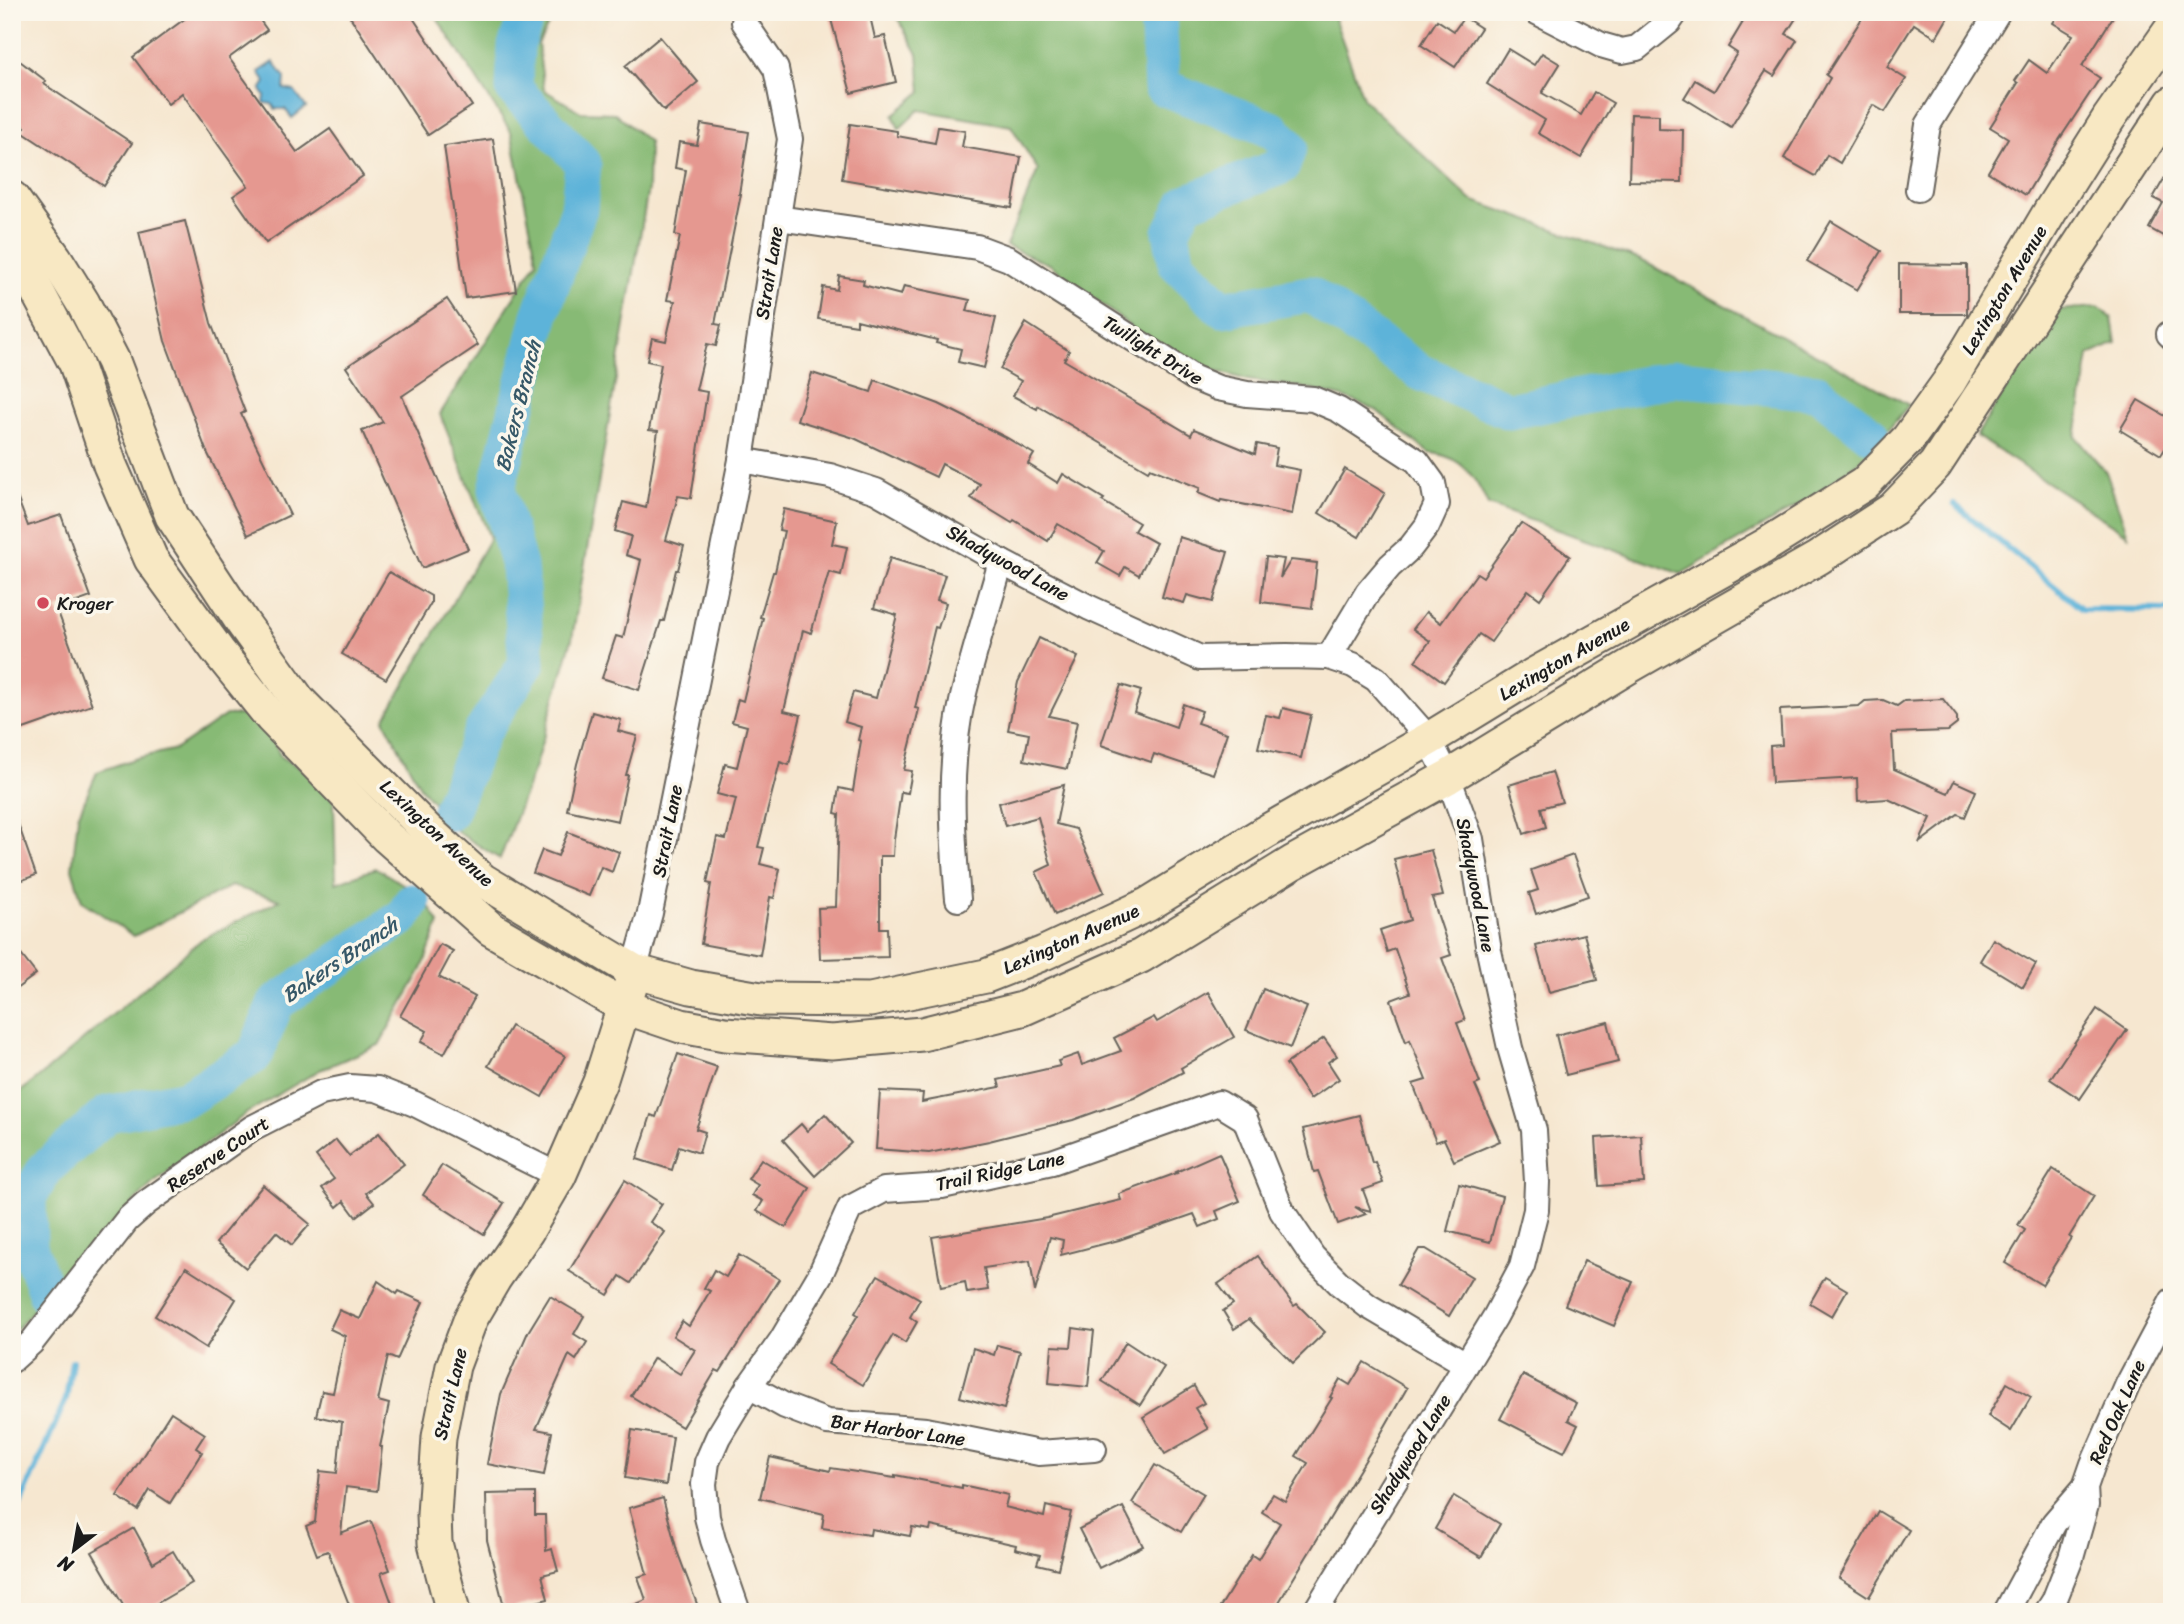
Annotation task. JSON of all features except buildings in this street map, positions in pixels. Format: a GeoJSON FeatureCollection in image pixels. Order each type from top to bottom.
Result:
{"type":"FeatureCollection","features":[{"type":"Feature","properties":{"kind":"street"},"geometry":{"type":"LineString","coordinates":[[1537,12],[1601,45],[1622,51],[1637,48],[1669,22],[1676,12]]}},
{"type":"Feature","properties":{"kind":"street"},"geometry":{"type":"LineString","coordinates":[[1918,189],[1928,125],[1998,12]]}},
{"type":"Feature","properties":{"kind":"street","name":"Strait Lane"},"geometry":{"type":"LineString","coordinates":[[453,1612],[435,1543],[434,1515],[439,1437],[453,1366],[471,1318],[559,1176],[600,1082],[625,1007],[650,913],[741,460],[790,139],[776,69],[744,22]]}},
{"type":"Feature","properties":{"kind":"street","name":"Lexington Avenue"},"geometry":{"type":"LineString","coordinates":[[12,198],[83,303],[113,361],[172,516],[242,622],[299,701],[428,831],[482,880],[634,971],[691,987],[761,999],[870,1000],[986,976],[1044,953],[1147,905],[1532,676],[1763,547],[1864,484],[1908,439],[1949,382],[2109,118],[2172,28]]}},
{"type":"Feature","properties":{"kind":"street","name":"Lexington Avenue"},"geometry":{"type":"LineString","coordinates":[[12,252],[28,274],[76,364],[110,466],[151,558],[218,651],[271,717],[387,837],[491,929],[625,1007],[681,1026],[724,1034],[832,1042],[922,1034],[1022,1009],[1141,956],[1292,863],[1448,776],[1628,667],[1818,558],[1893,509],[1935,465],[2172,103]]}},
{"type":"Feature","properties":{"kind":"street","name":"Twilight Drive"},"geometry":{"type":"LineString","coordinates":[[778,218],[977,247],[1009,259],[1194,378],[1217,388],[1247,394],[1313,399],[1339,410],[1417,461],[1433,483],[1437,504],[1427,526],[1411,547],[1368,592],[1329,657]]}},
{"type":"Feature","properties":{"kind":"street","name":"Shadywood Lane"},"geometry":{"type":"LineString","coordinates":[[741,460],[830,476],[876,491],[1001,562],[1090,608],[1200,658],[1329,657],[1353,665],[1376,679],[1429,739],[1448,776],[1471,839],[1489,951],[1510,1048],[1534,1130],[1536,1210],[1522,1266],[1495,1317],[1315,1612]]}},
{"type":"Feature","properties":{"kind":"street"},"geometry":{"type":"LineString","coordinates":[[958,899],[952,839],[954,766],[962,698],[1001,562]]}},
{"type":"Feature","properties":{"kind":"street","name":"Reserve Court"},"geometry":{"type":"LineString","coordinates":[[12,1360],[32,1342],[127,1220],[146,1203],[251,1128],[321,1093],[350,1087],[377,1089],[415,1104],[559,1176]]}},
{"type":"Feature","properties":{"kind":"street","name":"Trail Ridge Lane"},"geometry":{"type":"LineString","coordinates":[[738,1612],[707,1517],[704,1484],[707,1462],[718,1437],[781,1341],[820,1275],[850,1208],[884,1190],[942,1186],[1052,1162],[1219,1103],[1245,1119],[1282,1211],[1313,1257],[1340,1284],[1368,1306],[1466,1364]]}},
{"type":"Feature","properties":{"kind":"street","name":"Red Oak Lane"},"geometry":{"type":"LineString","coordinates":[[2006,1612],[2054,1523],[2085,1487],[2128,1384],[2172,1301]]}},
{"type":"Feature","properties":{"kind":"street","name":"Bar Harbor Lane"},"geometry":{"type":"LineString","coordinates":[[749,1386],[785,1406],[827,1422],[926,1430],[1039,1453],[1094,1449]]}},
{"type":"Feature","properties":{"kind":"street","name":"Red Oak Lane"},"geometry":{"type":"LineString","coordinates":[[2047,1612],[2071,1558],[2086,1505],[2085,1487]]}},
{"type":"Feature","properties":{"kind":"green space"},"geometry":{"type":"Polygon","coordinates":[[[433,12],[555,12],[538,44],[544,90],[581,112],[615,113],[649,142],[648,189],[572,639],[535,766],[500,859],[459,833],[420,787],[384,720],[490,538],[440,414],[537,261],[511,132],[433,12]]]}},
{"type":"Feature","properties":{"kind":"green space"},"geometry":{"type":"Polygon","coordinates":[[[894,12],[1332,12],[1364,100],[1471,200],[1641,260],[1909,405],[1869,453],[1811,498],[1681,574],[1488,505],[1473,477],[1459,463],[1429,453],[1376,410],[1346,398],[1300,387],[1247,380],[1192,364],[1136,331],[1051,265],[1006,246],[1038,170],[1011,126],[919,110],[899,129],[893,115],[921,92],[918,54],[894,12]]]}},
{"type":"Feature","properties":{"kind":"green space"},"geometry":{"type":"Polygon","coordinates":[[[2098,307],[2112,318],[2116,343],[2089,355],[2076,437],[2106,472],[2128,535],[1976,436],[2057,310],[2098,307]]]}},
{"type":"Feature","properties":{"kind":"green space"},"geometry":{"type":"Polygon","coordinates":[[[226,715],[260,715],[281,757],[318,778],[334,802],[336,883],[376,868],[423,896],[439,923],[422,969],[379,1045],[320,1070],[247,1113],[152,1184],[12,1334],[12,1098],[202,939],[280,900],[231,886],[134,936],[82,901],[72,869],[78,816],[97,772],[134,759],[176,749],[226,715]]]}},
{"type":"Feature","properties":{"kind":"water"},"geometry":{"type":"Polygon","coordinates":[[[274,62],[285,78],[284,89],[294,91],[306,107],[292,118],[285,109],[275,109],[272,104],[264,103],[265,96],[261,90],[266,82],[259,72],[274,62]]]}},
{"type":"Feature","properties":{"kind":"waterway","name":"Bakers Branch"},"geometry":{"type":"LineString","coordinates":[[449,813],[482,732],[527,663],[519,566],[497,489],[540,316],[579,209],[583,163],[514,89],[516,46],[528,12]]}},
{"type":"Feature","properties":{"kind":"waterway"},"geometry":{"type":"LineString","coordinates":[[1158,12],[1162,87],[1273,130],[1289,146],[1282,166],[1186,203],[1171,232],[1177,264],[1222,309],[1310,294],[1420,372],[1509,411],[1677,378],[1817,392],[1870,434]]}},
{"type":"Feature","properties":{"kind":"waterway"},"geometry":{"type":"LineString","coordinates":[[1954,504],[2082,609],[2172,610]]}},
{"type":"Feature","properties":{"kind":"waterway","name":"Bakers Branch"},"geometry":{"type":"LineString","coordinates":[[48,1297],[29,1247],[28,1197],[46,1168],[107,1114],[187,1098],[255,1055],[276,1003],[403,917],[412,902]]}},
{"type":"Feature","properties":{"kind":"waterway","name":"Bakers Branch"},"geometry":{"type":"LineString","coordinates":[[12,1522],[66,1399],[72,1361]]}},
{"type":"Feature","properties":{"kind":"place","name":"Kroger"},"geometry":{"type":"Point","coordinates":[43,603]}}]}
